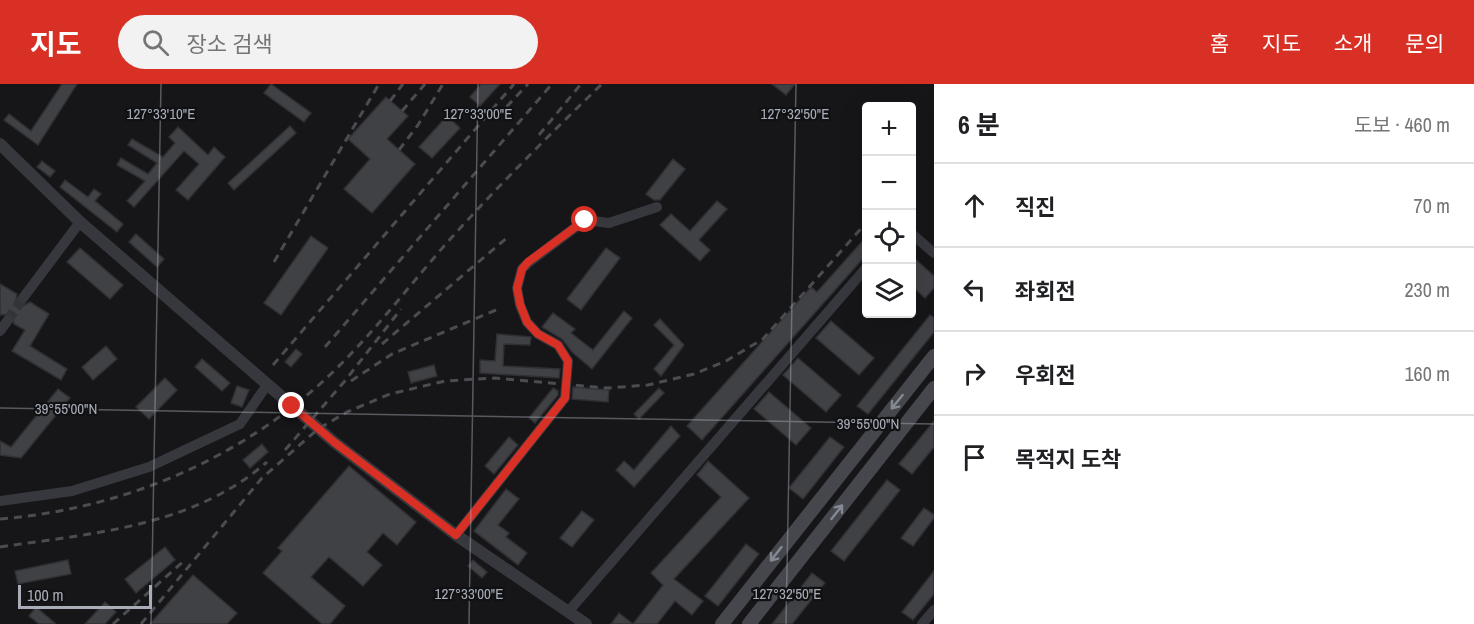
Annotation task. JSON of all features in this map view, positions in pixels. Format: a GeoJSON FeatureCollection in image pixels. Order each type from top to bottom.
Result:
{"type":"FeatureCollection","features":[{"type":"Feature","properties":{"kind":"main road"},"geometry":{"type":"LineString","coordinates":[[722,624],[934,356]]}},
{"type":"Feature","properties":{"kind":"main road"},"geometry":{"type":"LineString","coordinates":[[749,624],[934,388]]}},
{"type":"Feature","properties":{"kind":"street"},"geometry":{"type":"LineString","coordinates":[[0,144],[80,222],[334,442],[456,535],[586,624]]}},
{"type":"Feature","properties":{"kind":"street"},"geometry":{"type":"LineString","coordinates":[[456,535],[565,398],[568,361],[558,345],[538,334],[527,322],[517,288],[522,269],[585,220],[609,224],[657,207]]}},
{"type":"Feature","properties":{"kind":"street"},"geometry":{"type":"LineString","coordinates":[[23,298],[80,222]]}},
{"type":"Feature","properties":{"kind":"street"},"geometry":{"type":"LineString","coordinates":[[916,237],[934,253]]}},
{"type":"Feature","properties":{"kind":"street"},"geometry":{"type":"LineString","coordinates":[[568,612],[862,274]]}},
{"type":"Feature","properties":{"kind":"street"},"geometry":{"type":"LineString","coordinates":[[0,331],[8,320]]}},
{"type":"Feature","properties":{"kind":"street"},"geometry":{"type":"LineString","coordinates":[[0,501],[72,490],[149,467],[240,424],[267,385]]}},
{"type":"Feature","properties":{"kind":"street"},"geometry":{"type":"LineString","coordinates":[[922,624],[934,610]]}},
{"type":"Feature","properties":{"kind":"building"},"geometry":{"type":"Polygon","coordinates":[[[62,84],[77,84],[38,145],[4,120],[9,114],[31,131],[62,84]]]}},
{"type":"Feature","properties":{"kind":"building"},"geometry":{"type":"Polygon","coordinates":[[[271,84],[311,113],[304,122],[264,93],[271,84]]]}},
{"type":"Feature","properties":{"kind":"building"},"geometry":{"type":"Polygon","coordinates":[[[481,84],[500,84],[480,106],[470,97],[481,84]]]}},
{"type":"Feature","properties":{"kind":"building"},"geometry":{"type":"Polygon","coordinates":[[[772,84],[795,84],[786,95],[772,84]]]}},
{"type":"Feature","properties":{"kind":"building"},"geometry":{"type":"Polygon","coordinates":[[[386,97],[408,116],[387,139],[415,164],[372,213],[344,189],[370,159],[348,139],[386,97]]]}},
{"type":"Feature","properties":{"kind":"building"},"geometry":{"type":"Polygon","coordinates":[[[447,116],[460,128],[432,158],[419,147],[447,116]]]}},
{"type":"Feature","properties":{"kind":"building"},"geometry":{"type":"Polygon","coordinates":[[[290,126],[296,133],[234,190],[228,183],[290,126]]]}},
{"type":"Feature","properties":{"kind":"building"},"geometry":{"type":"Polygon","coordinates":[[[178,127],[208,155],[214,147],[225,157],[188,200],[176,190],[199,164],[184,151],[134,207],[127,201],[145,181],[117,165],[121,158],[148,174],[157,163],[128,145],[132,139],[163,157],[175,143],[169,137],[178,127]]]}},
{"type":"Feature","properties":{"kind":"building"},"geometry":{"type":"Polygon","coordinates":[[[673,159],[685,169],[660,200],[654,200],[646,194],[673,159]]]}},
{"type":"Feature","properties":{"kind":"building"},"geometry":{"type":"Polygon","coordinates":[[[42,161],[55,171],[50,177],[37,167],[42,161]]]}},
{"type":"Feature","properties":{"kind":"building"},"geometry":{"type":"Polygon","coordinates":[[[65,180],[88,197],[94,189],[101,194],[95,201],[123,224],[117,232],[60,187],[65,180]]]}},
{"type":"Feature","properties":{"kind":"building"},"geometry":{"type":"Polygon","coordinates":[[[717,201],[727,209],[699,240],[710,250],[700,261],[660,225],[671,214],[690,231],[717,201]]]}},
{"type":"Feature","properties":{"kind":"building"},"geometry":{"type":"Polygon","coordinates":[[[136,234],[164,259],[157,267],[129,242],[136,234]]]}},
{"type":"Feature","properties":{"kind":"building"},"geometry":{"type":"Polygon","coordinates":[[[311,236],[328,248],[281,315],[264,303],[311,236]]]}},
{"type":"Feature","properties":{"kind":"building"},"geometry":{"type":"Polygon","coordinates":[[[862,242],[862,260],[702,440],[687,426],[811,287],[817,292],[862,242]]]}},
{"type":"Feature","properties":{"kind":"building"},"geometry":{"type":"Polygon","coordinates":[[[80,248],[123,285],[110,299],[67,262],[80,248]]]}},
{"type":"Feature","properties":{"kind":"building"},"geometry":{"type":"Polygon","coordinates":[[[606,248],[620,258],[581,310],[567,299],[606,248]]]}},
{"type":"Feature","properties":{"kind":"building"},"geometry":{"type":"Polygon","coordinates":[[[916,260],[934,276],[934,288],[925,298],[916,290],[916,260]]]}},
{"type":"Feature","properties":{"kind":"building"},"geometry":{"type":"Polygon","coordinates":[[[0,284],[17,294],[16,300],[19,304],[25,305],[30,302],[49,314],[30,346],[67,369],[61,380],[12,351],[25,330],[14,324],[12,314],[0,315],[0,284]]]}},
{"type":"Feature","properties":{"kind":"building"},"geometry":{"type":"Polygon","coordinates":[[[624,311],[632,318],[592,369],[572,352],[562,339],[542,327],[553,313],[575,329],[571,333],[593,350],[624,311]]]}},
{"type":"Feature","properties":{"kind":"building"},"geometry":{"type":"Polygon","coordinates":[[[930,315],[934,318],[934,332],[868,414],[857,406],[930,315]]]}},
{"type":"Feature","properties":{"kind":"building"},"geometry":{"type":"Polygon","coordinates":[[[660,319],[684,345],[661,376],[654,369],[674,345],[654,325],[660,319]]]}},
{"type":"Feature","properties":{"kind":"building"},"geometry":{"type":"Polygon","coordinates":[[[831,321],[874,358],[859,375],[816,338],[831,321]]]}},
{"type":"Feature","properties":{"kind":"building"},"geometry":{"type":"Polygon","coordinates":[[[497,334],[531,337],[530,345],[504,344],[503,366],[560,369],[559,378],[480,373],[480,360],[495,361],[497,334]]]}},
{"type":"Feature","properties":{"kind":"building"},"geometry":{"type":"Polygon","coordinates":[[[106,346],[117,359],[93,380],[82,367],[106,346]]]}},
{"type":"Feature","properties":{"kind":"building"},"geometry":{"type":"Polygon","coordinates":[[[296,349],[302,354],[291,367],[285,362],[296,349]]]}},
{"type":"Feature","properties":{"kind":"building"},"geometry":{"type":"Polygon","coordinates":[[[798,358],[841,395],[826,412],[783,375],[798,358]]]}},
{"type":"Feature","properties":{"kind":"building"},"geometry":{"type":"Polygon","coordinates":[[[202,359],[230,383],[222,391],[195,367],[202,359]]]}},
{"type":"Feature","properties":{"kind":"building"},"geometry":{"type":"Polygon","coordinates":[[[434,365],[437,376],[411,383],[408,372],[434,365]]]}},
{"type":"Feature","properties":{"kind":"building"},"geometry":{"type":"Polygon","coordinates":[[[165,378],[177,390],[149,419],[136,407],[165,378]]]}},
{"type":"Feature","properties":{"kind":"building"},"geometry":{"type":"Polygon","coordinates":[[[237,386],[249,390],[242,407],[231,403],[237,386]]]}},
{"type":"Feature","properties":{"kind":"building"},"geometry":{"type":"Polygon","coordinates":[[[573,387],[609,390],[608,402],[572,399],[573,387]]]}},
{"type":"Feature","properties":{"kind":"building"},"geometry":{"type":"Polygon","coordinates":[[[553,388],[558,391],[558,395],[535,423],[529,418],[553,388]]]}},
{"type":"Feature","properties":{"kind":"building"},"geometry":{"type":"Polygon","coordinates":[[[659,388],[664,393],[639,419],[634,414],[659,388]]]}},
{"type":"Feature","properties":{"kind":"building"},"geometry":{"type":"Polygon","coordinates":[[[58,389],[70,398],[21,458],[0,455],[0,441],[11,447],[58,389]]]}},
{"type":"Feature","properties":{"kind":"building"},"geometry":{"type":"Polygon","coordinates":[[[769,392],[811,428],[796,445],[754,409],[769,392]]]}},
{"type":"Feature","properties":{"kind":"building"},"geometry":{"type":"Polygon","coordinates":[[[934,421],[934,447],[912,474],[899,464],[934,421]]]}},
{"type":"Feature","properties":{"kind":"building"},"geometry":{"type":"Polygon","coordinates":[[[671,426],[680,436],[634,487],[616,470],[624,461],[634,470],[671,426]]]}},
{"type":"Feature","properties":{"kind":"building"},"geometry":{"type":"Polygon","coordinates":[[[509,437],[518,445],[494,474],[485,466],[509,437]]]}},
{"type":"Feature","properties":{"kind":"building"},"geometry":{"type":"Polygon","coordinates":[[[830,437],[844,447],[803,499],[789,488],[830,437]]]}},
{"type":"Feature","properties":{"kind":"building"},"geometry":{"type":"Polygon","coordinates":[[[262,444],[268,452],[250,468],[243,460],[262,444]]]}},
{"type":"Feature","properties":{"kind":"building"},"geometry":{"type":"Polygon","coordinates":[[[708,461],[749,498],[674,579],[703,601],[692,615],[675,601],[657,624],[633,624],[663,585],[651,573],[721,497],[697,475],[708,461]]]}},
{"type":"Feature","properties":{"kind":"building"},"geometry":{"type":"Polygon","coordinates":[[[349,466],[416,522],[397,545],[383,533],[367,552],[382,565],[363,586],[329,557],[311,577],[345,606],[330,624],[322,624],[263,573],[282,551],[278,548],[349,466]]]}},
{"type":"Feature","properties":{"kind":"building"},"geometry":{"type":"Polygon","coordinates":[[[887,480],[900,490],[844,561],[831,551],[887,480]]]}},
{"type":"Feature","properties":{"kind":"building"},"geometry":{"type":"Polygon","coordinates":[[[506,489],[519,499],[498,525],[509,533],[506,537],[527,553],[518,565],[474,531],[506,489]]]}},
{"type":"Feature","properties":{"kind":"building"},"geometry":{"type":"Polygon","coordinates":[[[924,508],[934,515],[934,518],[913,546],[901,538],[924,508]]]}},
{"type":"Feature","properties":{"kind":"building"},"geometry":{"type":"Polygon","coordinates":[[[582,511],[594,520],[572,547],[560,538],[582,511]]]}},
{"type":"Feature","properties":{"kind":"building"},"geometry":{"type":"Polygon","coordinates":[[[746,544],[759,554],[718,606],[705,596],[746,544]]]}},
{"type":"Feature","properties":{"kind":"building"},"geometry":{"type":"Polygon","coordinates":[[[165,547],[175,560],[136,593],[125,579],[165,547]]]}},
{"type":"Feature","properties":{"kind":"building"},"geometry":{"type":"Polygon","coordinates":[[[68,560],[71,574],[18,584],[15,571],[68,560]]]}},
{"type":"Feature","properties":{"kind":"building"},"geometry":{"type":"Polygon","coordinates":[[[473,560],[487,572],[482,578],[468,566],[473,560]]]}},
{"type":"Feature","properties":{"kind":"building"},"geometry":{"type":"Polygon","coordinates":[[[934,571],[934,594],[913,620],[902,612],[934,571]]]}},
{"type":"Feature","properties":{"kind":"building"},"geometry":{"type":"Polygon","coordinates":[[[812,573],[825,583],[792,624],[772,624],[812,573]]]}},
{"type":"Feature","properties":{"kind":"building"},"geometry":{"type":"Polygon","coordinates":[[[193,575],[237,613],[227,624],[150,624],[193,575]]]}},
{"type":"Feature","properties":{"kind":"building"},"geometry":{"type":"Polygon","coordinates":[[[105,602],[116,612],[105,624],[85,624],[105,602]]]}},
{"type":"Feature","properties":{"kind":"building"},"geometry":{"type":"Polygon","coordinates":[[[36,607],[56,624],[39,624],[29,616],[36,607]]]}},
{"type":"Feature","properties":{"kind":"building"},"geometry":{"type":"Polygon","coordinates":[[[619,613],[633,624],[611,624],[619,613]]]}},
{"type":"Feature","properties":{"kind":"tunnel"},"geometry":{"type":"LineString","coordinates":[[8,320],[23,298]]}},
{"type":"Feature","properties":{"kind":"railway"},"geometry":{"type":"LineString","coordinates":[[274,262],[379,84]]}},
{"type":"Feature","properties":{"kind":"railway"},"geometry":{"type":"LineString","coordinates":[[390,101],[403,84]]}},
{"type":"Feature","properties":{"kind":"railway"},"geometry":{"type":"LineString","coordinates":[[402,111],[425,84]]}},
{"type":"Feature","properties":{"kind":"railway"},"geometry":{"type":"LineString","coordinates":[[399,150],[418,125],[443,84]]}},
{"type":"Feature","properties":{"kind":"railway"},"geometry":{"type":"LineString","coordinates":[[273,365],[514,84]]}},
{"type":"Feature","properties":{"kind":"railway"},"geometry":{"type":"LineString","coordinates":[[497,117],[528,84]]}},
{"type":"Feature","properties":{"kind":"railway"},"geometry":{"type":"LineString","coordinates":[[325,347],[552,84]]}},
{"type":"Feature","properties":{"kind":"railway"},"geometry":{"type":"LineString","coordinates":[[539,135],[581,84]]}},
{"type":"Feature","properties":{"kind":"railway"},"geometry":{"type":"LineString","coordinates":[[0,519],[44,514],[88,505],[171,478],[211,459],[249,437],[285,412],[338,367],[471,216],[526,158],[602,84]]}},
{"type":"Feature","properties":{"kind":"railway"},"geometry":{"type":"LineString","coordinates":[[141,624],[262,478],[318,429],[347,412],[390,394],[445,381],[495,378],[607,388],[648,385],[694,374],[726,361],[763,339],[862,228]]}},
{"type":"Feature","properties":{"kind":"railway"},"geometry":{"type":"LineString","coordinates":[[382,344],[509,236]]}},
{"type":"Feature","properties":{"kind":"railway"},"geometry":{"type":"LineString","coordinates":[[285,450],[344,382],[401,309]]}},
{"type":"Feature","properties":{"kind":"railway"},"geometry":{"type":"LineString","coordinates":[[351,381],[392,354],[496,310]]}},
{"type":"Feature","properties":{"kind":"railway"},"geometry":{"type":"LineString","coordinates":[[0,547],[106,531],[174,514],[207,501],[238,484],[267,462]]}},
{"type":"Feature","properties":{"kind":"railway"},"geometry":{"type":"LineString","coordinates":[[113,624],[185,560]]}},
{"type":"Feature","properties":{"kind":"route"},"geometry":{"type":"LineString","coordinates":[[292,406],[334,442],[456,535],[565,398],[568,361],[558,345],[538,334],[527,322],[517,288],[522,269],[528,262],[585,220]]}}]}
